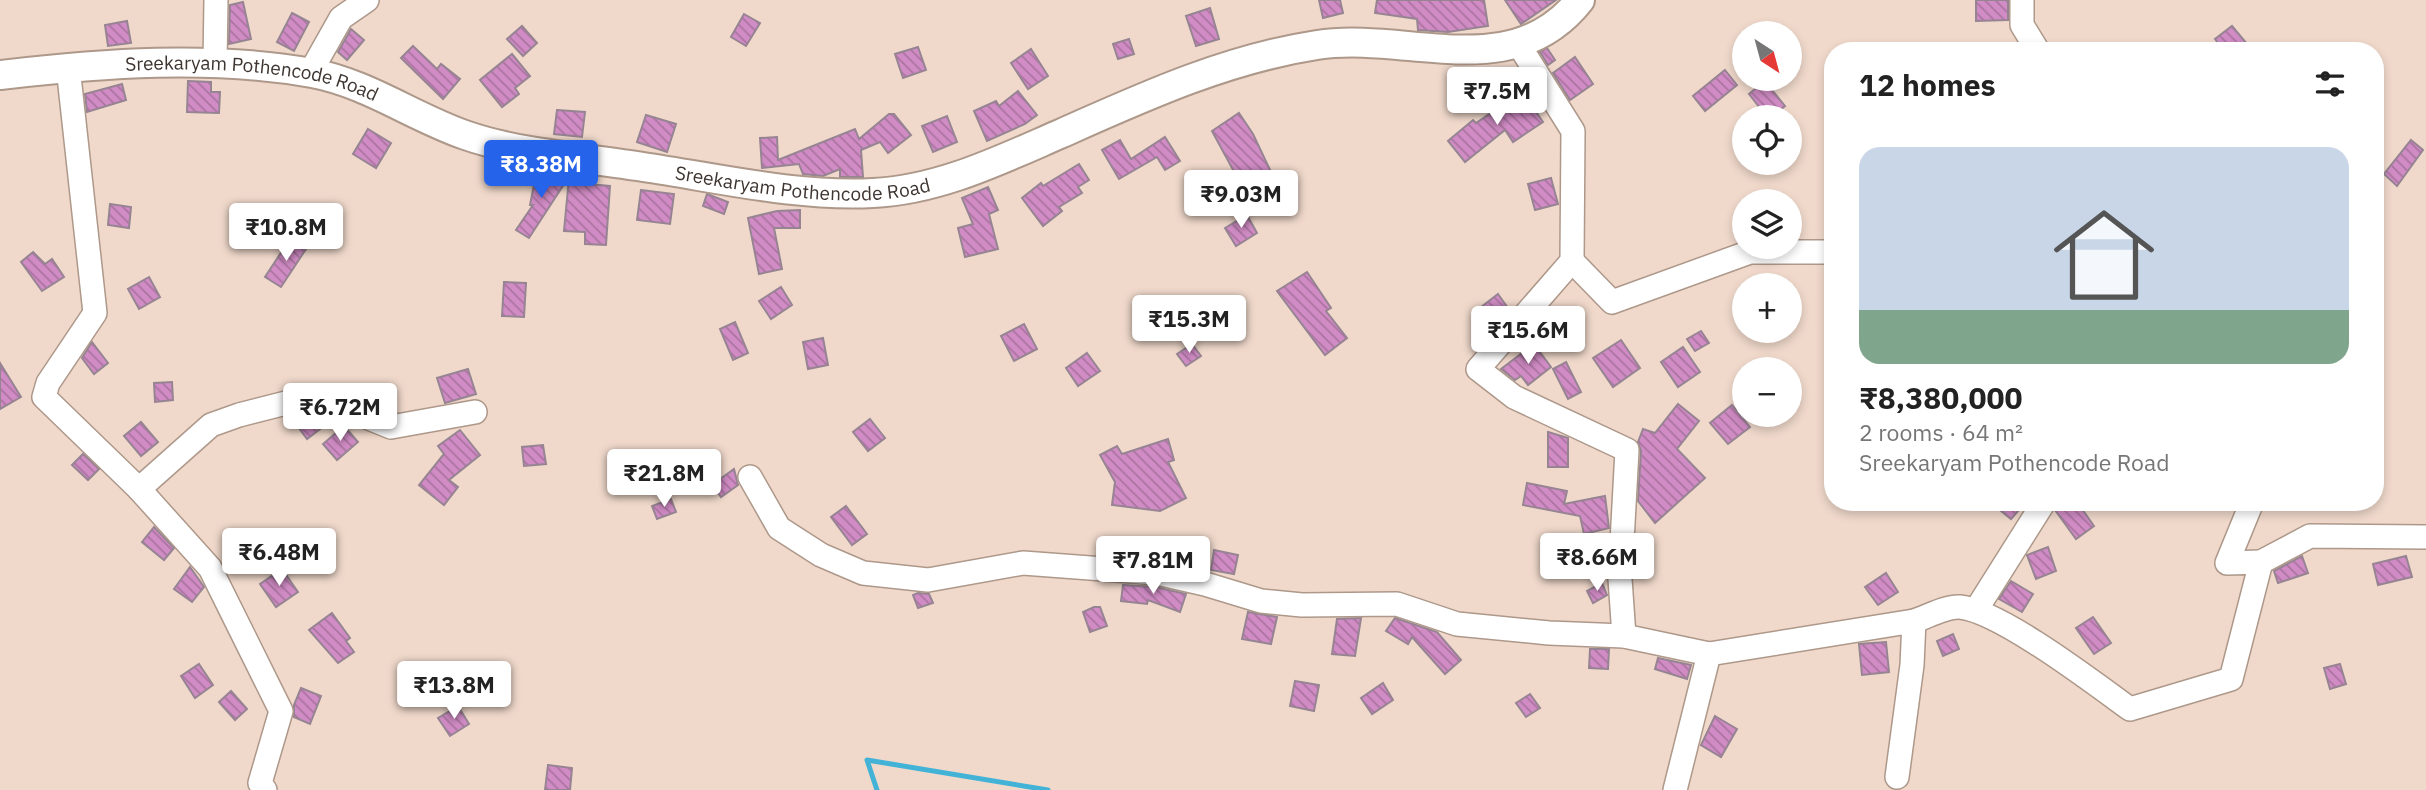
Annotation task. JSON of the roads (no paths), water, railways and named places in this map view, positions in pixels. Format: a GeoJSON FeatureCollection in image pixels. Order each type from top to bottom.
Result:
{"type":"FeatureCollection","features":[{"type":"Feature","properties":{"kind":"main road","name":"Sreekaryam Pothencode Road"},"geometry":{"type":"LineString","coordinates":[[0,75],[68,67],[215,63],[310,73],[340,79],[467,136],[538,151],[795,189],[872,193],[937,184],[996,162],[1171,85],[1265,56],[1321,44],[1412,45],[1450,50],[1518,45],[1549,32],[1580,0]]}},
{"type":"Feature","properties":{"kind":"street"},"geometry":{"type":"LineString","coordinates":[[215,63],[216,0]]}},
{"type":"Feature","properties":{"kind":"street"},"geometry":{"type":"LineString","coordinates":[[310,73],[341,18],[367,0]]}},
{"type":"Feature","properties":{"kind":"street"},"geometry":{"type":"LineString","coordinates":[[2022,0],[2022,25],[2032,42]]}},
{"type":"Feature","properties":{"kind":"street"},"geometry":{"type":"LineString","coordinates":[[1518,45],[1573,131],[1572,261],[1478,369],[1514,397],[1627,450],[1620,579],[1624,636]]}},
{"type":"Feature","properties":{"kind":"street"},"geometry":{"type":"LineString","coordinates":[[68,67],[95,313],[48,383],[44,397],[139,489],[210,568],[281,710],[260,783],[265,790]]}},
{"type":"Feature","properties":{"kind":"street"},"geometry":{"type":"LineString","coordinates":[[1572,261],[1612,302],[1750,252],[1824,252]]}},
{"type":"Feature","properties":{"kind":"street"},"geometry":{"type":"LineString","coordinates":[[139,489],[211,425],[294,401],[339,406],[391,427],[475,412]]}},
{"type":"Feature","properties":{"kind":"street"},"geometry":{"type":"LineString","coordinates":[[750,477],[779,528],[821,555],[863,573],[928,580],[1023,564],[1157,573],[1261,601],[1302,605],[1396,604],[1457,624],[1549,634],[1624,636],[1709,654],[1914,621],[1956,607],[1976,610],[2068,666],[2130,709],[2231,679],[2261,562]]}},
{"type":"Feature","properties":{"kind":"street"},"geometry":{"type":"LineString","coordinates":[[1976,610],[2037,511]]}},
{"type":"Feature","properties":{"kind":"street"},"geometry":{"type":"LineString","coordinates":[[2248,511],[2227,563],[2261,562],[2310,536],[2426,537]]}},
{"type":"Feature","properties":{"kind":"street"},"geometry":{"type":"LineString","coordinates":[[1897,777],[1912,665],[1914,621]]}},
{"type":"Feature","properties":{"kind":"street"},"geometry":{"type":"LineString","coordinates":[[1675,790],[1709,654]]}},
{"type":"Feature","properties":{"kind":"waterway"},"geometry":{"type":"LineString","coordinates":[[877,790],[867,760],[1048,790]]}}]}
